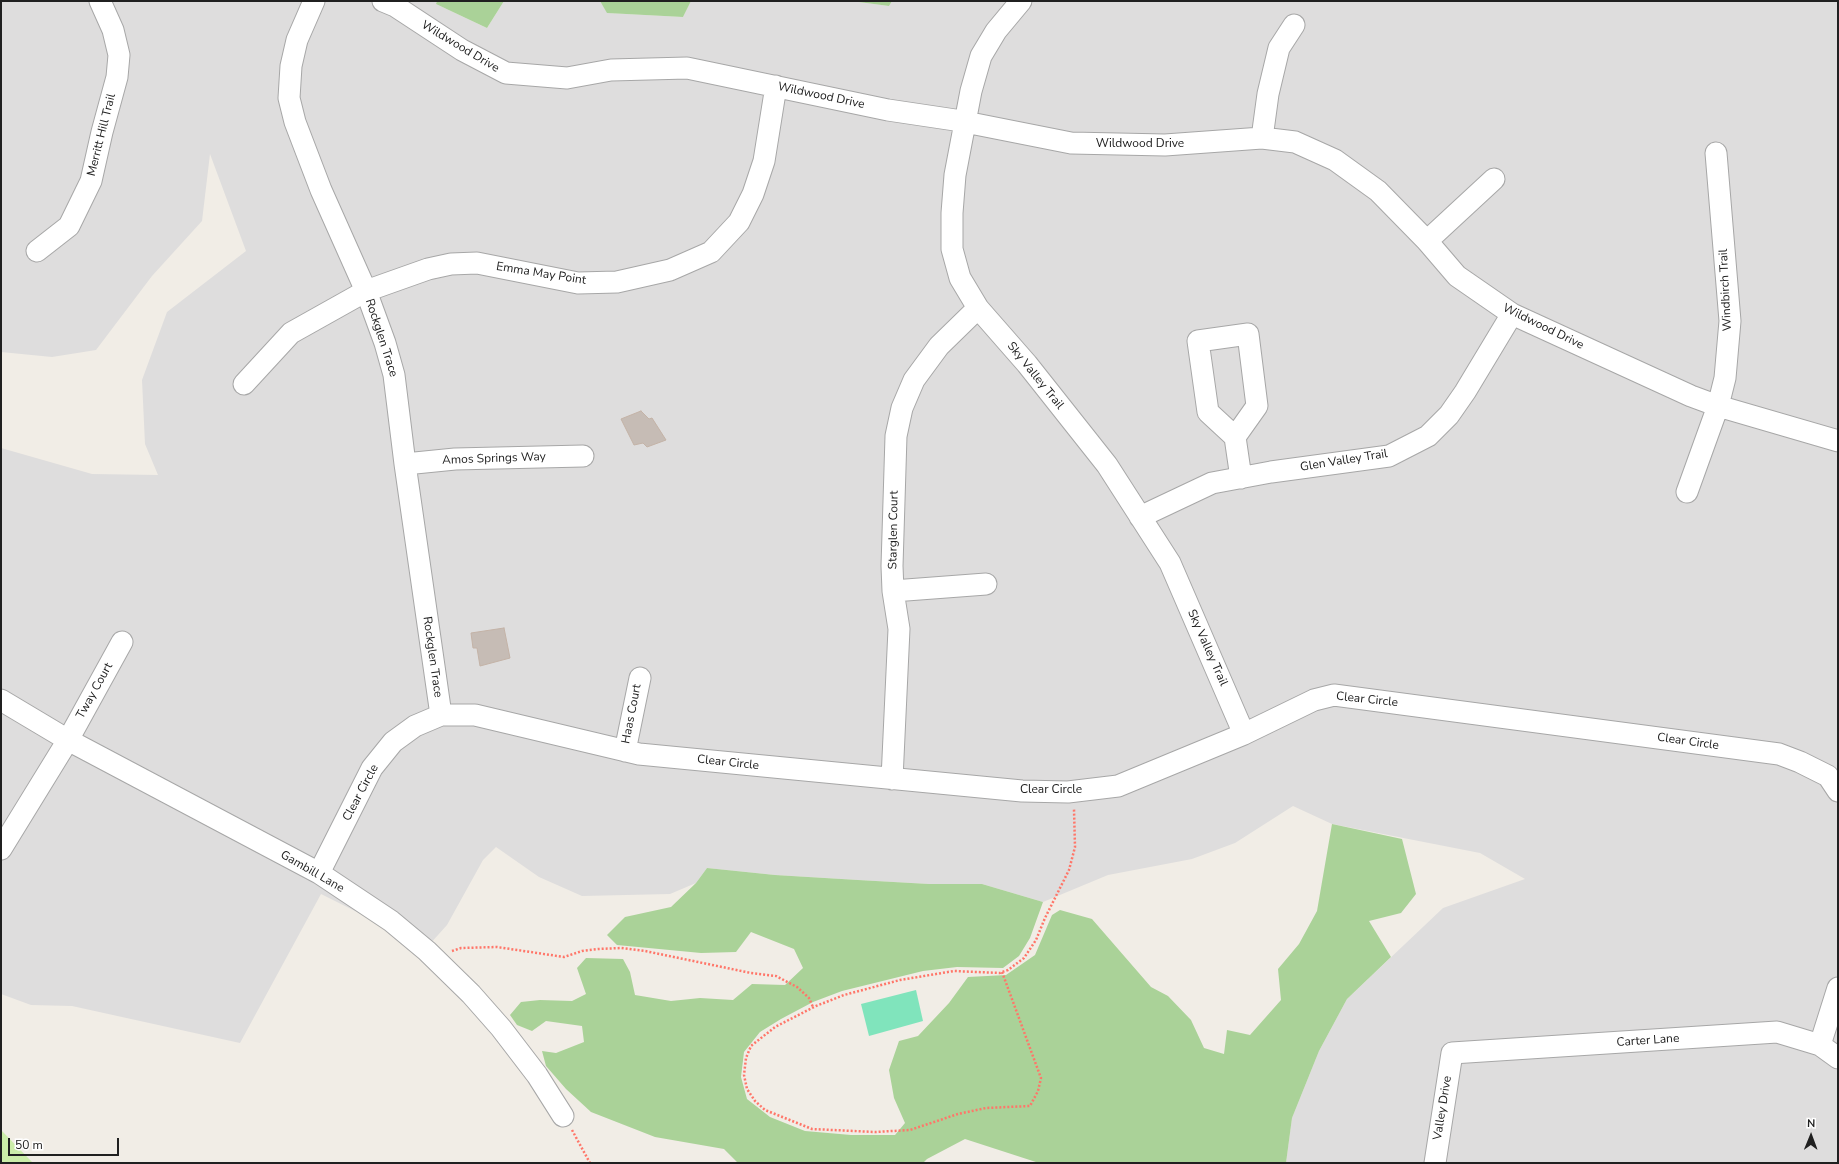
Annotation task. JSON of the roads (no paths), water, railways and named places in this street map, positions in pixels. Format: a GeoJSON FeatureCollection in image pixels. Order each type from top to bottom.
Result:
{"type":"FeatureCollection","features":[{"type":"Feature","properties":{"kind":"street","name":"Merritt Hill Trail"},"geometry":{"type":"LineString","coordinates":[[37,251],[70,226],[91,181],[107,110],[117,77],[119,55],[113,30],[100,1]]}},
{"type":"Feature","properties":{"kind":"street","name":"Rockglen Trace"},"geometry":{"type":"LineString","coordinates":[[314,1],[297,40],[291,66],[288,98],[295,122],[321,190],[366,291],[385,343],[394,375],[405,464],[441,715]]}},
{"type":"Feature","properties":{"kind":"street","name":"Wildwood Drive"},"geometry":{"type":"LineString","coordinates":[[383,1],[395,6],[462,50],[506,73],[567,78],[611,70],[687,68],[888,110],[966,122],[1071,143],[1165,145],[1262,138],[1295,142],[1336,160],[1378,191],[1427,241],[1457,276],[1512,314],[1691,396],[1718,406],[1838,441]]}},
{"type":"Feature","properties":{"kind":"street","name":"Sky Valley Trail"},"geometry":{"type":"LineString","coordinates":[[1021,1],[996,31],[981,56],[971,91],[956,175],[952,213],[952,249],[960,278],[978,308],[1027,364],[1107,465],[1170,563],[1244,734]]}},
{"type":"Feature","properties":{"kind":"street"},"geometry":{"type":"LineString","coordinates":[[1262,138],[1268,94],[1279,48],[1294,25]]}},
{"type":"Feature","properties":{"kind":"street","name":"Emma May Point"},"geometry":{"type":"LineString","coordinates":[[244,384],[291,333],[366,291],[428,269],[451,264],[477,263],[578,283],[617,282],[670,270],[712,252],[739,222],[753,194],[764,161],[776,86]]}},
{"type":"Feature","properties":{"kind":"street","name":"Windbirch Trail"},"geometry":{"type":"LineString","coordinates":[[1686,492],[1718,406],[1725,378],[1730,321],[1716,153]]}},
{"type":"Feature","properties":{"kind":"street"},"geometry":{"type":"LineString","coordinates":[[1427,241],[1494,179]]}},
{"type":"Feature","properties":{"kind":"street","name":"Starglen Court"},"geometry":{"type":"LineString","coordinates":[[892,779],[900,629],[893,591],[892,566],[896,436],[902,408],[914,380],[939,346],[978,308]]}},
{"type":"Feature","properties":{"kind":"street","name":"Glen Valley Trail"},"geometry":{"type":"LineString","coordinates":[[1140,516],[1212,483],[1389,456],[1428,436],[1449,415],[1466,392],[1512,314]]}},
{"type":"Feature","properties":{"kind":"street"},"geometry":{"type":"LineString","coordinates":[[1235,437],[1257,406],[1248,334],[1198,341],[1208,412],[1235,437],[1241,478]]}},
{"type":"Feature","properties":{"kind":"street","name":"Amos Springs Way"},"geometry":{"type":"LineString","coordinates":[[405,464],[455,459],[583,456]]}},
{"type":"Feature","properties":{"kind":"street"},"geometry":{"type":"LineString","coordinates":[[893,591],[986,584]]}},
{"type":"Feature","properties":{"kind":"street","name":"Tway Court"},"geometry":{"type":"LineString","coordinates":[[1,849],[68,740],[122,642]]}},
{"type":"Feature","properties":{"kind":"street","name":"Haas Court"},"geometry":{"type":"LineString","coordinates":[[625,751],[640,678]]}},
{"type":"Feature","properties":{"kind":"street","name":"Clear Circle"},"geometry":{"type":"LineString","coordinates":[[319,873],[372,768],[393,742],[415,726],[441,715],[475,715],[639,754],[892,779],[1029,791],[1068,792],[1118,786],[1244,734],[1314,700],[1334,695],[1779,754],[1800,762],[1828,776],[1838,791]]}},
{"type":"Feature","properties":{"kind":"street","name":"Gambill Lane"},"geometry":{"type":"LineString","coordinates":[[1,700],[68,740],[319,873],[391,922],[434,958],[472,994],[501,1028],[537,1075],[563,1116]]}},
{"type":"Feature","properties":{"kind":"street"},"geometry":{"type":"LineString","coordinates":[[1820,1045],[1838,988]]}},
{"type":"Feature","properties":{"kind":"street","name":"Carter Lane"},"geometry":{"type":"LineString","coordinates":[[1452,1053],[1777,1032],[1820,1045],[1838,1058]]}},
{"type":"Feature","properties":{"kind":"street","name":"Valley Drive"},"geometry":{"type":"LineString","coordinates":[[1434,1163],[1452,1053]]}}]}
